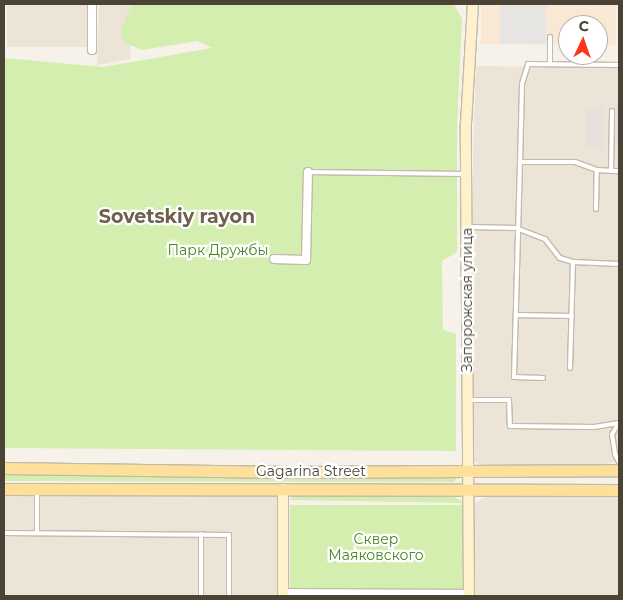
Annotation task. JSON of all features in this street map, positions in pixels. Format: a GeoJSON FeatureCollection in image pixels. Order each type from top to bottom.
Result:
{"type":"FeatureCollection","features":[{"type":"Feature","properties":{"kind":"main road","name":"Gagarina Street"},"geometry":{"type":"LineString","coordinates":[[4,468],[619,470]]}},
{"type":"Feature","properties":{"kind":"main road","name":"Gagarina Street"},"geometry":{"type":"LineString","coordinates":[[4,489],[619,490]]}},
{"type":"Feature","properties":{"kind":"street"},"geometry":{"type":"LineString","coordinates":[[92,4],[92,50]]}},
{"type":"Feature","properties":{"kind":"street","name":"Запорожская улица"},"geometry":{"type":"LineString","coordinates":[[468,595],[466,174],[473,4]]}},
{"type":"Feature","properties":{"kind":"street"},"geometry":{"type":"LineString","coordinates":[[274,259],[306,260],[308,172]]}},
{"type":"Feature","properties":{"kind":"street"},"geometry":{"type":"LineString","coordinates":[[283,489],[283,595],[468,595]]}},
{"type":"Feature","properties":{"kind":"lane"},"geometry":{"type":"LineString","coordinates":[[550,37],[550,64]]}},
{"type":"Feature","properties":{"kind":"lane"},"geometry":{"type":"LineString","coordinates":[[543,378],[514,377],[516,228],[522,84],[528,64],[619,65]]}},
{"type":"Feature","properties":{"kind":"lane"},"geometry":{"type":"LineString","coordinates":[[611,170],[612,112]]}},
{"type":"Feature","properties":{"kind":"lane"},"geometry":{"type":"LineString","coordinates":[[520,162],[575,162],[597,170],[619,171]]}},
{"type":"Feature","properties":{"kind":"lane"},"geometry":{"type":"LineString","coordinates":[[596,208],[597,170]]}},
{"type":"Feature","properties":{"kind":"lane"},"geometry":{"type":"LineString","coordinates":[[308,172],[466,174]]}},
{"type":"Feature","properties":{"kind":"lane"},"geometry":{"type":"LineString","coordinates":[[467,227],[516,228],[545,239],[560,258],[573,262],[619,264]]}},
{"type":"Feature","properties":{"kind":"lane"},"geometry":{"type":"LineString","coordinates":[[570,368],[573,262]]}},
{"type":"Feature","properties":{"kind":"lane"},"geometry":{"type":"LineString","coordinates":[[516,315],[572,316]]}},
{"type":"Feature","properties":{"kind":"lane"},"geometry":{"type":"LineString","coordinates":[[468,400],[509,400],[510,426],[594,427],[619,423]]}},
{"type":"Feature","properties":{"kind":"lane"},"geometry":{"type":"LineString","coordinates":[[619,423],[612,434],[615,454],[619,462]]}},
{"type":"Feature","properties":{"kind":"lane"},"geometry":{"type":"LineString","coordinates":[[37,489],[37,533]]}},
{"type":"Feature","properties":{"kind":"lane"},"geometry":{"type":"LineString","coordinates":[[4,533],[229,535],[229,596]]}},
{"type":"Feature","properties":{"kind":"lane"},"geometry":{"type":"LineString","coordinates":[[201,534],[201,596]]}},
{"type":"Feature","properties":{"kind":"shaded area"},"geometry":{"type":"Polygon","coordinates":[[[7,4],[89,4],[89,47],[7,47],[7,4]]]}},
{"type":"Feature","properties":{"kind":"shaded area"},"geometry":{"type":"Polygon","coordinates":[[[99,4],[175,4],[131,34],[130,59],[97,65],[99,4]]]}},
{"type":"Feature","properties":{"kind":"shaded area"},"geometry":{"type":"Polygon","coordinates":[[[481,4],[616,4],[616,45],[608,45],[608,15],[558,15],[558,45],[481,44],[481,4]]]}},
{"type":"Feature","properties":{"kind":"shaded area"},"geometry":{"type":"Polygon","coordinates":[[[500,4],[546,4],[546,44],[500,44],[500,4]]]}},
{"type":"Feature","properties":{"kind":"shaded area"},"geometry":{"type":"Polygon","coordinates":[[[476,66],[619,68],[619,461],[593,466],[480,465],[473,460],[473,151],[476,66]]]}},
{"type":"Feature","properties":{"kind":"shaded area"},"geometry":{"type":"Polygon","coordinates":[[[615,104],[619,104],[619,144],[615,144],[615,104]]]}},
{"type":"Feature","properties":{"kind":"shaded area"},"geometry":{"type":"Polygon","coordinates":[[[586,107],[604,107],[604,149],[586,149],[586,107]]]}},
{"type":"Feature","properties":{"kind":"shaded area"},"geometry":{"type":"Polygon","coordinates":[[[4,494],[279,494],[279,596],[4,596],[4,494]]]}},
{"type":"Feature","properties":{"kind":"shaded area"},"geometry":{"type":"Polygon","coordinates":[[[486,496],[619,497],[619,596],[472,596],[473,505],[486,496]]]}},
{"type":"Feature","properties":{"kind":"green space","name":"Парк Дружбы"},"geometry":{"type":"Polygon","coordinates":[[[132,4],[454,4],[462,19],[457,124],[457,252],[442,261],[442,269],[443,330],[456,334],[456,451],[4,448],[4,58],[103,67],[212,48],[197,41],[142,50],[123,42],[121,30],[132,4]]]}},
{"type":"Feature","properties":{"kind":"green space"},"geometry":{"type":"Polygon","coordinates":[[[4,475],[454,476],[456,479],[454,482],[4,481],[4,475]]]}},
{"type":"Feature","properties":{"kind":"green space"},"geometry":{"type":"Polygon","coordinates":[[[296,495],[453,496],[464,503],[289,500],[296,495]]]}},
{"type":"Feature","properties":{"kind":"green space","name":"Сквер Маяковского"},"geometry":{"type":"Polygon","coordinates":[[[290,505],[463,505],[463,590],[290,590],[290,505]]]}},
{"type":"Feature","properties":{"kind":"district","name":"Sovetskiy rayon"},"geometry":{"type":"Point","coordinates":[177,217]}}]}
